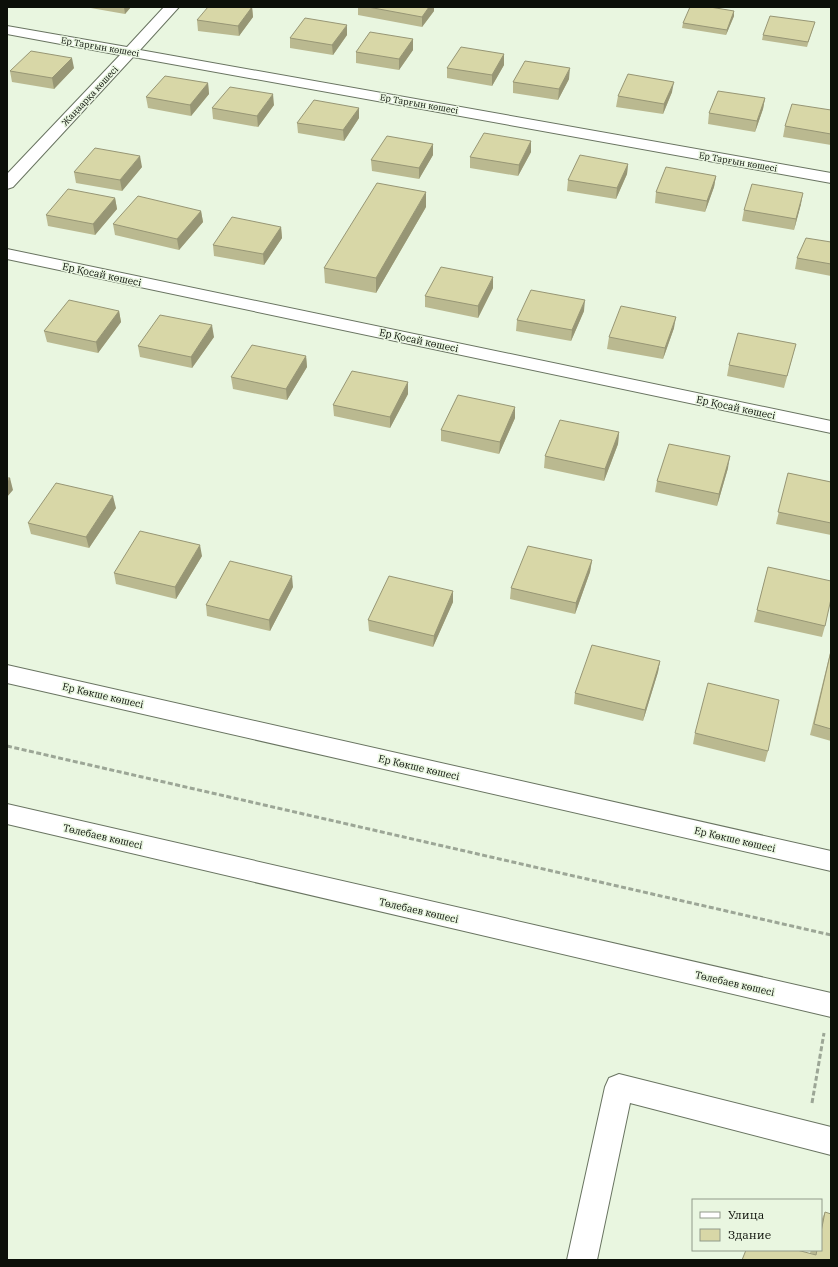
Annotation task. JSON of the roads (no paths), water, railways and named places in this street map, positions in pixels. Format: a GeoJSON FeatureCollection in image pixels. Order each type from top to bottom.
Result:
{"type":"FeatureCollection","features":[{"type":"Feature","properties":{"kind":"street","name":"Жаңаарқа көшесі"},"geometry":{"type":"LineString","coordinates":[[7,184],[172,7]]}},
{"type":"Feature","properties":{"kind":"street","name":"Ер Тарғын көшесі"},"geometry":{"type":"LineString","coordinates":[[7,30],[831,178]]}},
{"type":"Feature","properties":{"kind":"street","name":"Ер Қосай көшесі"},"geometry":{"type":"LineString","coordinates":[[7,254],[831,427]]}},
{"type":"Feature","properties":{"kind":"street","name":"Ер Көкше көшесі"},"geometry":{"type":"LineString","coordinates":[[7,674],[831,861]]}},
{"type":"Feature","properties":{"kind":"street","name":"Төлебаев көшесі"},"geometry":{"type":"LineString","coordinates":[[7,814],[830,1005]]}},
{"type":"Feature","properties":{"kind":"street"},"geometry":{"type":"LineString","coordinates":[[582,1260],[619,1087],[818,1138]]}}]}
